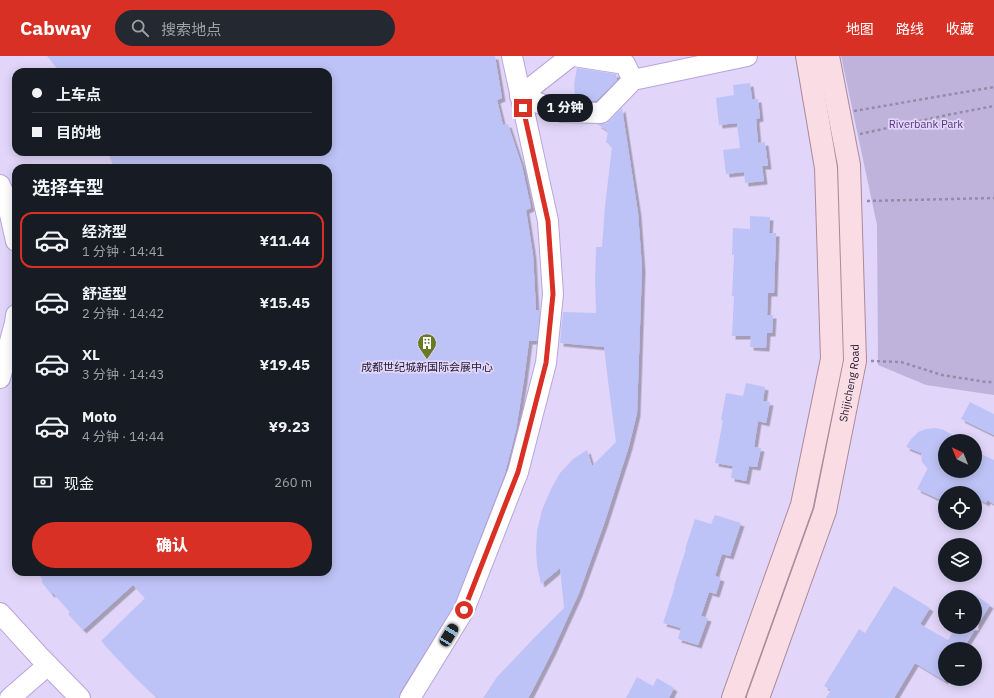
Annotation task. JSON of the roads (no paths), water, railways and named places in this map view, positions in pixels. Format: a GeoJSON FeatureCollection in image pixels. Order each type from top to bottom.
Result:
{"type":"FeatureCollection","features":[{"type":"Feature","properties":{"kind":"main road","name":"Shijicheng Road"},"geometry":{"type":"LineString","coordinates":[[732,698],[802,504],[832,359],[826,168],[807,56]]}},
{"type":"Feature","properties":{"kind":"main road","name":"Shijicheng Road"},"geometry":{"type":"LineString","coordinates":[[758,698],[825,511],[855,361],[850,165],[828,56]]}},
{"type":"Feature","properties":{"kind":"street"},"geometry":{"type":"LineString","coordinates":[[410,698],[464,610],[518,472],[546,363],[553,294],[548,221],[512,56]]}},
{"type":"Feature","properties":{"kind":"street"},"geometry":{"type":"LineString","coordinates":[[520,96],[572,56],[625,64],[633,80]]}},
{"type":"Feature","properties":{"kind":"street"},"geometry":{"type":"LineString","coordinates":[[520,96],[562,112],[601,113],[633,80],[748,56]]}},
{"type":"Feature","properties":{"kind":"street"},"geometry":{"type":"LineString","coordinates":[[0,185],[7,202],[12,224]]}},
{"type":"Feature","properties":{"kind":"street"},"geometry":{"type":"LineString","coordinates":[[0,378],[12,334]]}},
{"type":"Feature","properties":{"kind":"street"},"geometry":{"type":"LineString","coordinates":[[0,613],[80,698]]}},
{"type":"Feature","properties":{"kind":"street"},"geometry":{"type":"LineString","coordinates":[[10,698],[48,665]]}},
{"type":"Feature","properties":{"kind":"place","name":"成都世纪城新国际会展中心"},"geometry":{"type":"Point","coordinates":[427,360]}},
{"type":"Feature","properties":{"kind":"park label","name":"Riverbank Park"},"geometry":{"type":"Point","coordinates":[926,124]}}]}
